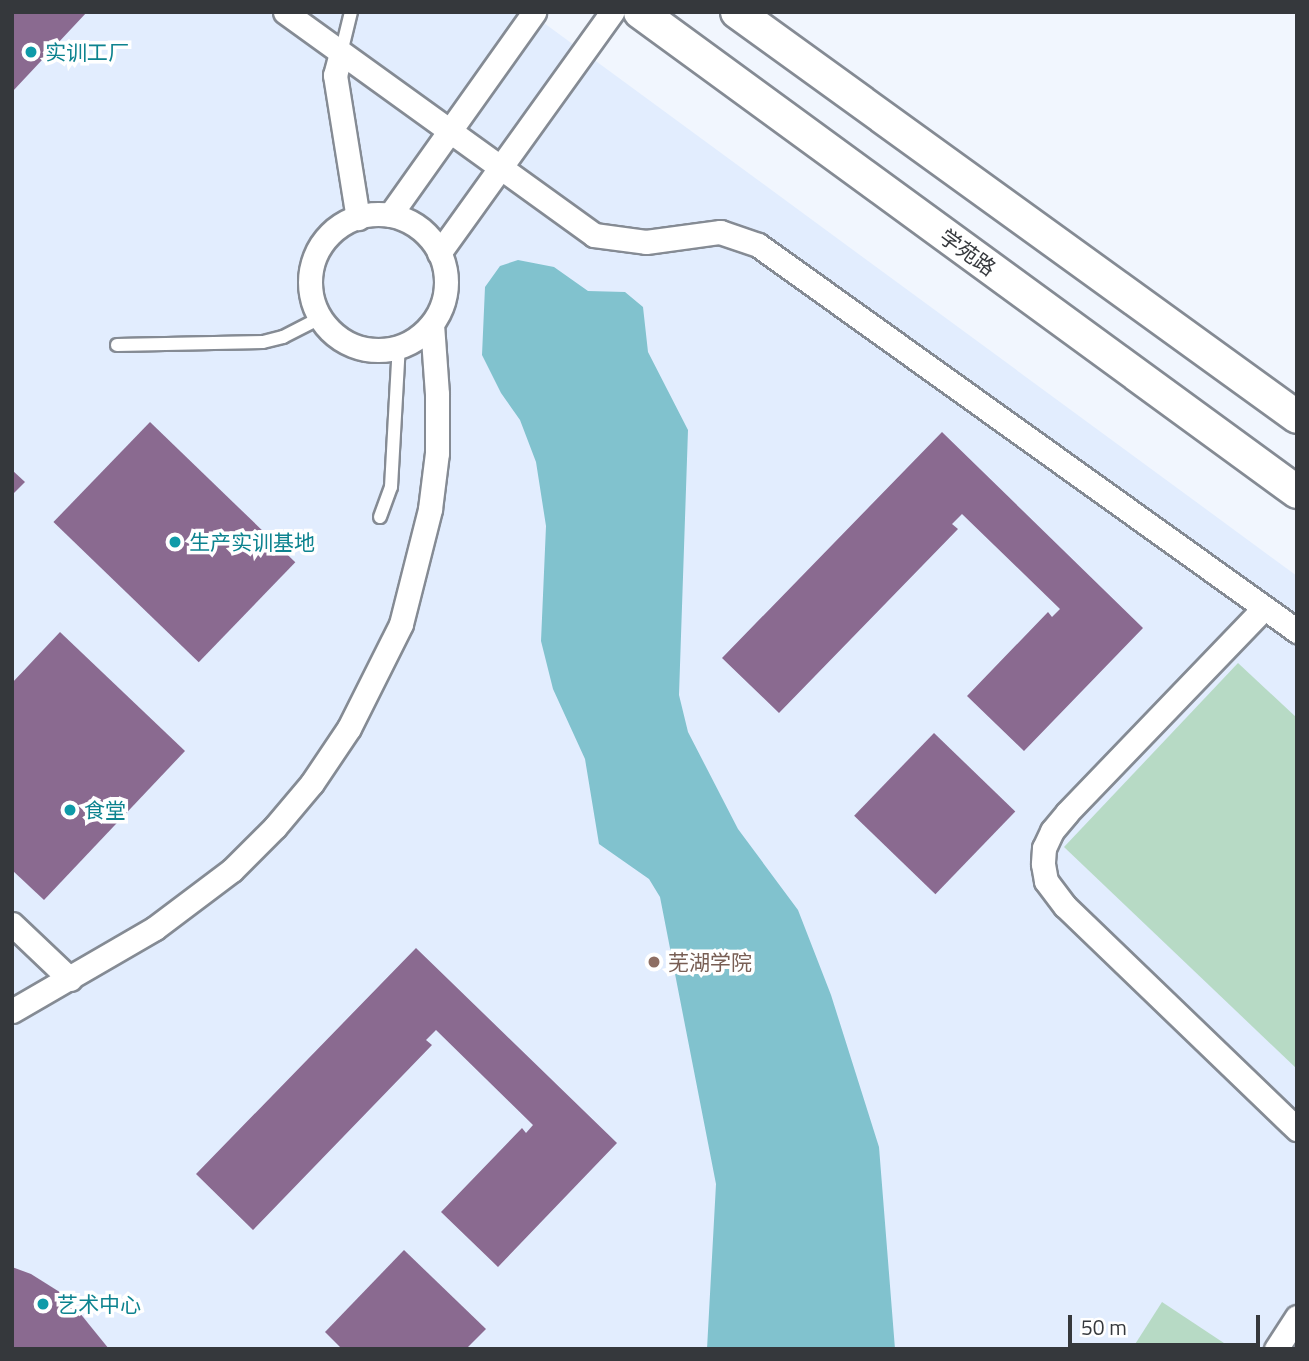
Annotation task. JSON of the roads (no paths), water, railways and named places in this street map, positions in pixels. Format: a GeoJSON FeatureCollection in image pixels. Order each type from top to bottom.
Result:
{"type":"FeatureCollection","features":[{"type":"Feature","properties":{"kind":"main road","name":"学苑路"},"geometry":{"type":"LineString","coordinates":[[640,12],[1297,492]]}},
{"type":"Feature","properties":{"kind":"main road"},"geometry":{"type":"LineString","coordinates":[[737,12],[1297,417]]}},
{"type":"Feature","properties":{"kind":"street"},"geometry":{"type":"LineString","coordinates":[[285,12],[594,235],[646,242],[720,232],[758,244],[1297,631]]}},
{"type":"Feature","properties":{"kind":"street"},"geometry":{"type":"LineString","coordinates":[[390,215],[534,12]]}},
{"type":"Feature","properties":{"kind":"street"},"geometry":{"type":"LineString","coordinates":[[439,253],[611,12]]}},
{"type":"Feature","properties":{"kind":"street"},"geometry":{"type":"LineString","coordinates":[[341,53],[335,75],[358,218]]}},
{"type":"Feature","properties":{"kind":"street"},"geometry":{"type":"LineString","coordinates":[[390,215],[413,223],[426,233],[439,253],[446,277],[445,294],[432,324],[420,336],[399,346],[374,350],[343,341],[320,318],[310,287],[316,255],[336,229],[358,218],[390,215]]}},
{"type":"Feature","properties":{"kind":"street"},"geometry":{"type":"LineString","coordinates":[[12,1011],[155,928],[232,870],[275,827],[312,783],[354,718],[401,624],[430,509],[437,453],[437,394],[432,324]]}},
{"type":"Feature","properties":{"kind":"street"},"geometry":{"type":"LineString","coordinates":[[1264,608],[1067,813],[1048,840],[1043,864],[1046,881],[1059,900],[1297,1129]]}},
{"type":"Feature","properties":{"kind":"street"},"geometry":{"type":"LineString","coordinates":[[12,924],[70,979]]}},
{"type":"Feature","properties":{"kind":"street"},"geometry":{"type":"LineString","coordinates":[[1276,1349],[1297,1317]]}},
{"type":"Feature","properties":{"kind":"lane"},"geometry":{"type":"LineString","coordinates":[[341,53],[351,12]]}},
{"type":"Feature","properties":{"kind":"lane"},"geometry":{"type":"LineString","coordinates":[[117,345],[263,342],[283,337],[320,318]]}},
{"type":"Feature","properties":{"kind":"lane"},"geometry":{"type":"LineString","coordinates":[[380,517],[391,487],[399,346]]}},
{"type":"Feature","properties":{"kind":"water"},"geometry":{"type":"Polygon","coordinates":[[[518,260],[554,267],[588,291],[625,292],[643,307],[648,352],[688,430],[679,695],[688,732],[738,829],[798,910],[831,995],[879,1147],[895,1349],[707,1349],[716,1184],[660,897],[649,879],[599,844],[585,759],[553,689],[541,641],[546,526],[536,462],[520,420],[501,393],[482,355],[485,287],[500,266],[518,260]]]}},
{"type":"Feature","properties":{"kind":"place","name":"实训工厂"},"geometry":{"type":"Point","coordinates":[31,52]}},
{"type":"Feature","properties":{"kind":"place","name":"生产实训基地"},"geometry":{"type":"Point","coordinates":[175,542]}},
{"type":"Feature","properties":{"kind":"place","name":"食堂"},"geometry":{"type":"Point","coordinates":[70,810]}},
{"type":"Feature","properties":{"kind":"place","name":"芜湖学院"},"geometry":{"type":"Point","coordinates":[654,962]}},
{"type":"Feature","properties":{"kind":"place","name":"艺术中心"},"geometry":{"type":"Point","coordinates":[43,1304]}}]}
